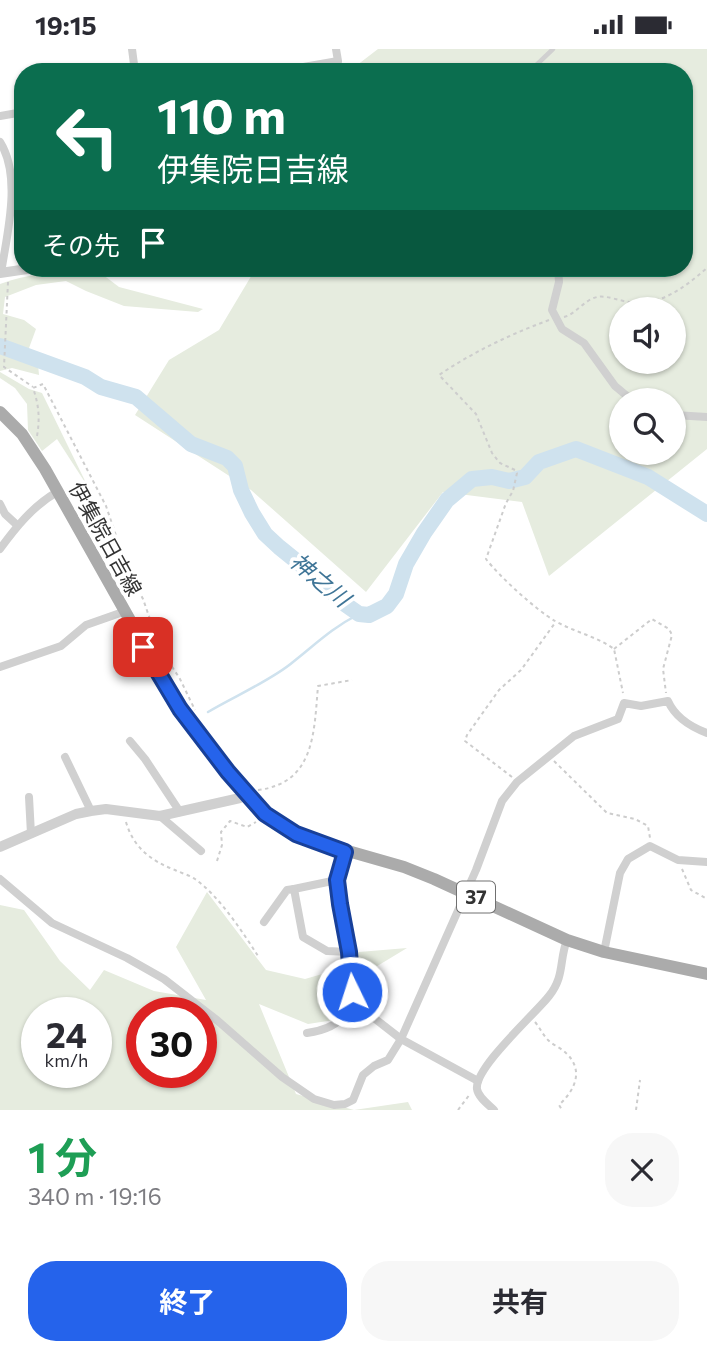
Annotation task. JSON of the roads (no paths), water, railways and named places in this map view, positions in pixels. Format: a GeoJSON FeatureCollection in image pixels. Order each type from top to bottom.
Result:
{"type":"FeatureCollection","features":[{"type":"Feature","properties":{"kind":"main road","name":"伊集院日吉線"},"geometry":{"type":"LineString","coordinates":[[0,412],[33,449],[180,709],[265,814],[296,834],[345,852],[404,867],[466,892],[567,940],[604,952],[707,974]]}},
{"type":"Feature","properties":{"kind":"street"},"geometry":{"type":"LineString","coordinates":[[327,63],[338,61],[336,49]]}},
{"type":"Feature","properties":{"kind":"street"},"geometry":{"type":"LineString","coordinates":[[0,142],[7,158],[11,206],[3,273]]}},
{"type":"Feature","properties":{"kind":"street"},"geometry":{"type":"LineString","coordinates":[[559,277],[552,310],[556,318],[562,328],[584,343],[617,388]]}},
{"type":"Feature","properties":{"kind":"street"},"geometry":{"type":"LineString","coordinates":[[686,416],[707,417]]}},
{"type":"Feature","properties":{"kind":"street"},"geometry":{"type":"LineString","coordinates":[[0,549],[18,525],[57,492]]}},
{"type":"Feature","properties":{"kind":"street"},"geometry":{"type":"LineString","coordinates":[[0,504],[5,514],[18,525]]}},
{"type":"Feature","properties":{"kind":"street"},"geometry":{"type":"LineString","coordinates":[[0,667],[61,646],[86,625],[123,612]]}},
{"type":"Feature","properties":{"kind":"street"},"geometry":{"type":"LineString","coordinates":[[0,879],[52,923],[127,958],[164,979],[218,1021],[282,1077],[314,1099],[334,1105],[345,1104],[353,1100],[363,1075],[388,1060],[401,1039],[466,892],[502,801],[518,782],[574,736],[618,719],[624,703],[641,706],[668,701],[676,714],[695,729],[707,733]]}},
{"type":"Feature","properties":{"kind":"street"},"geometry":{"type":"LineString","coordinates":[[130,741],[180,812]]}},
{"type":"Feature","properties":{"kind":"street"},"geometry":{"type":"LineString","coordinates":[[65,757],[91,811]]}},
{"type":"Feature","properties":{"kind":"street"},"geometry":{"type":"LineString","coordinates":[[0,847],[76,814],[122,811],[160,816],[240,798],[247,794]]}},
{"type":"Feature","properties":{"kind":"street"},"geometry":{"type":"LineString","coordinates":[[29,797],[31,834]]}},
{"type":"Feature","properties":{"kind":"street"},"geometry":{"type":"LineString","coordinates":[[160,816],[201,851]]}},
{"type":"Feature","properties":{"kind":"street"},"geometry":{"type":"LineString","coordinates":[[604,952],[620,873],[628,859],[650,846],[678,860],[707,862]]}},
{"type":"Feature","properties":{"kind":"street"},"geometry":{"type":"LineString","coordinates":[[307,1033],[331,1027],[344,1017],[351,1000],[349,952],[337,880],[345,852]]}},
{"type":"Feature","properties":{"kind":"street"},"geometry":{"type":"LineString","coordinates":[[264,922],[287,890],[337,880]]}},
{"type":"Feature","properties":{"kind":"street"},"geometry":{"type":"LineString","coordinates":[[294,889],[303,937],[327,951],[349,952]]}},
{"type":"Feature","properties":{"kind":"street"},"geometry":{"type":"LineString","coordinates":[[478,1085],[502,1045],[549,997],[563,966],[567,940]]}},
{"type":"Feature","properties":{"kind":"street"},"geometry":{"type":"LineString","coordinates":[[351,1000],[401,1039],[478,1085],[494,1110]]}},
{"type":"Feature","properties":{"kind":"lane"},"geometry":{"type":"LineString","coordinates":[[538,63],[553,49]]}},
{"type":"Feature","properties":{"kind":"waterway","name":"神之川"},"geometry":{"type":"LineString","coordinates":[[0,346],[85,377],[101,387],[136,397],[191,444],[227,458],[235,466],[241,490],[265,534],[359,614],[369,615],[387,606],[396,594],[406,564],[424,533],[447,500],[472,479],[492,477],[509,481],[525,477],[539,462],[576,449],[648,477],[707,514]]}},
{"type":"Feature","properties":{"kind":"waterway"},"geometry":{"type":"LineString","coordinates":[[208,712],[284,669],[333,630],[359,614]]}}]}
